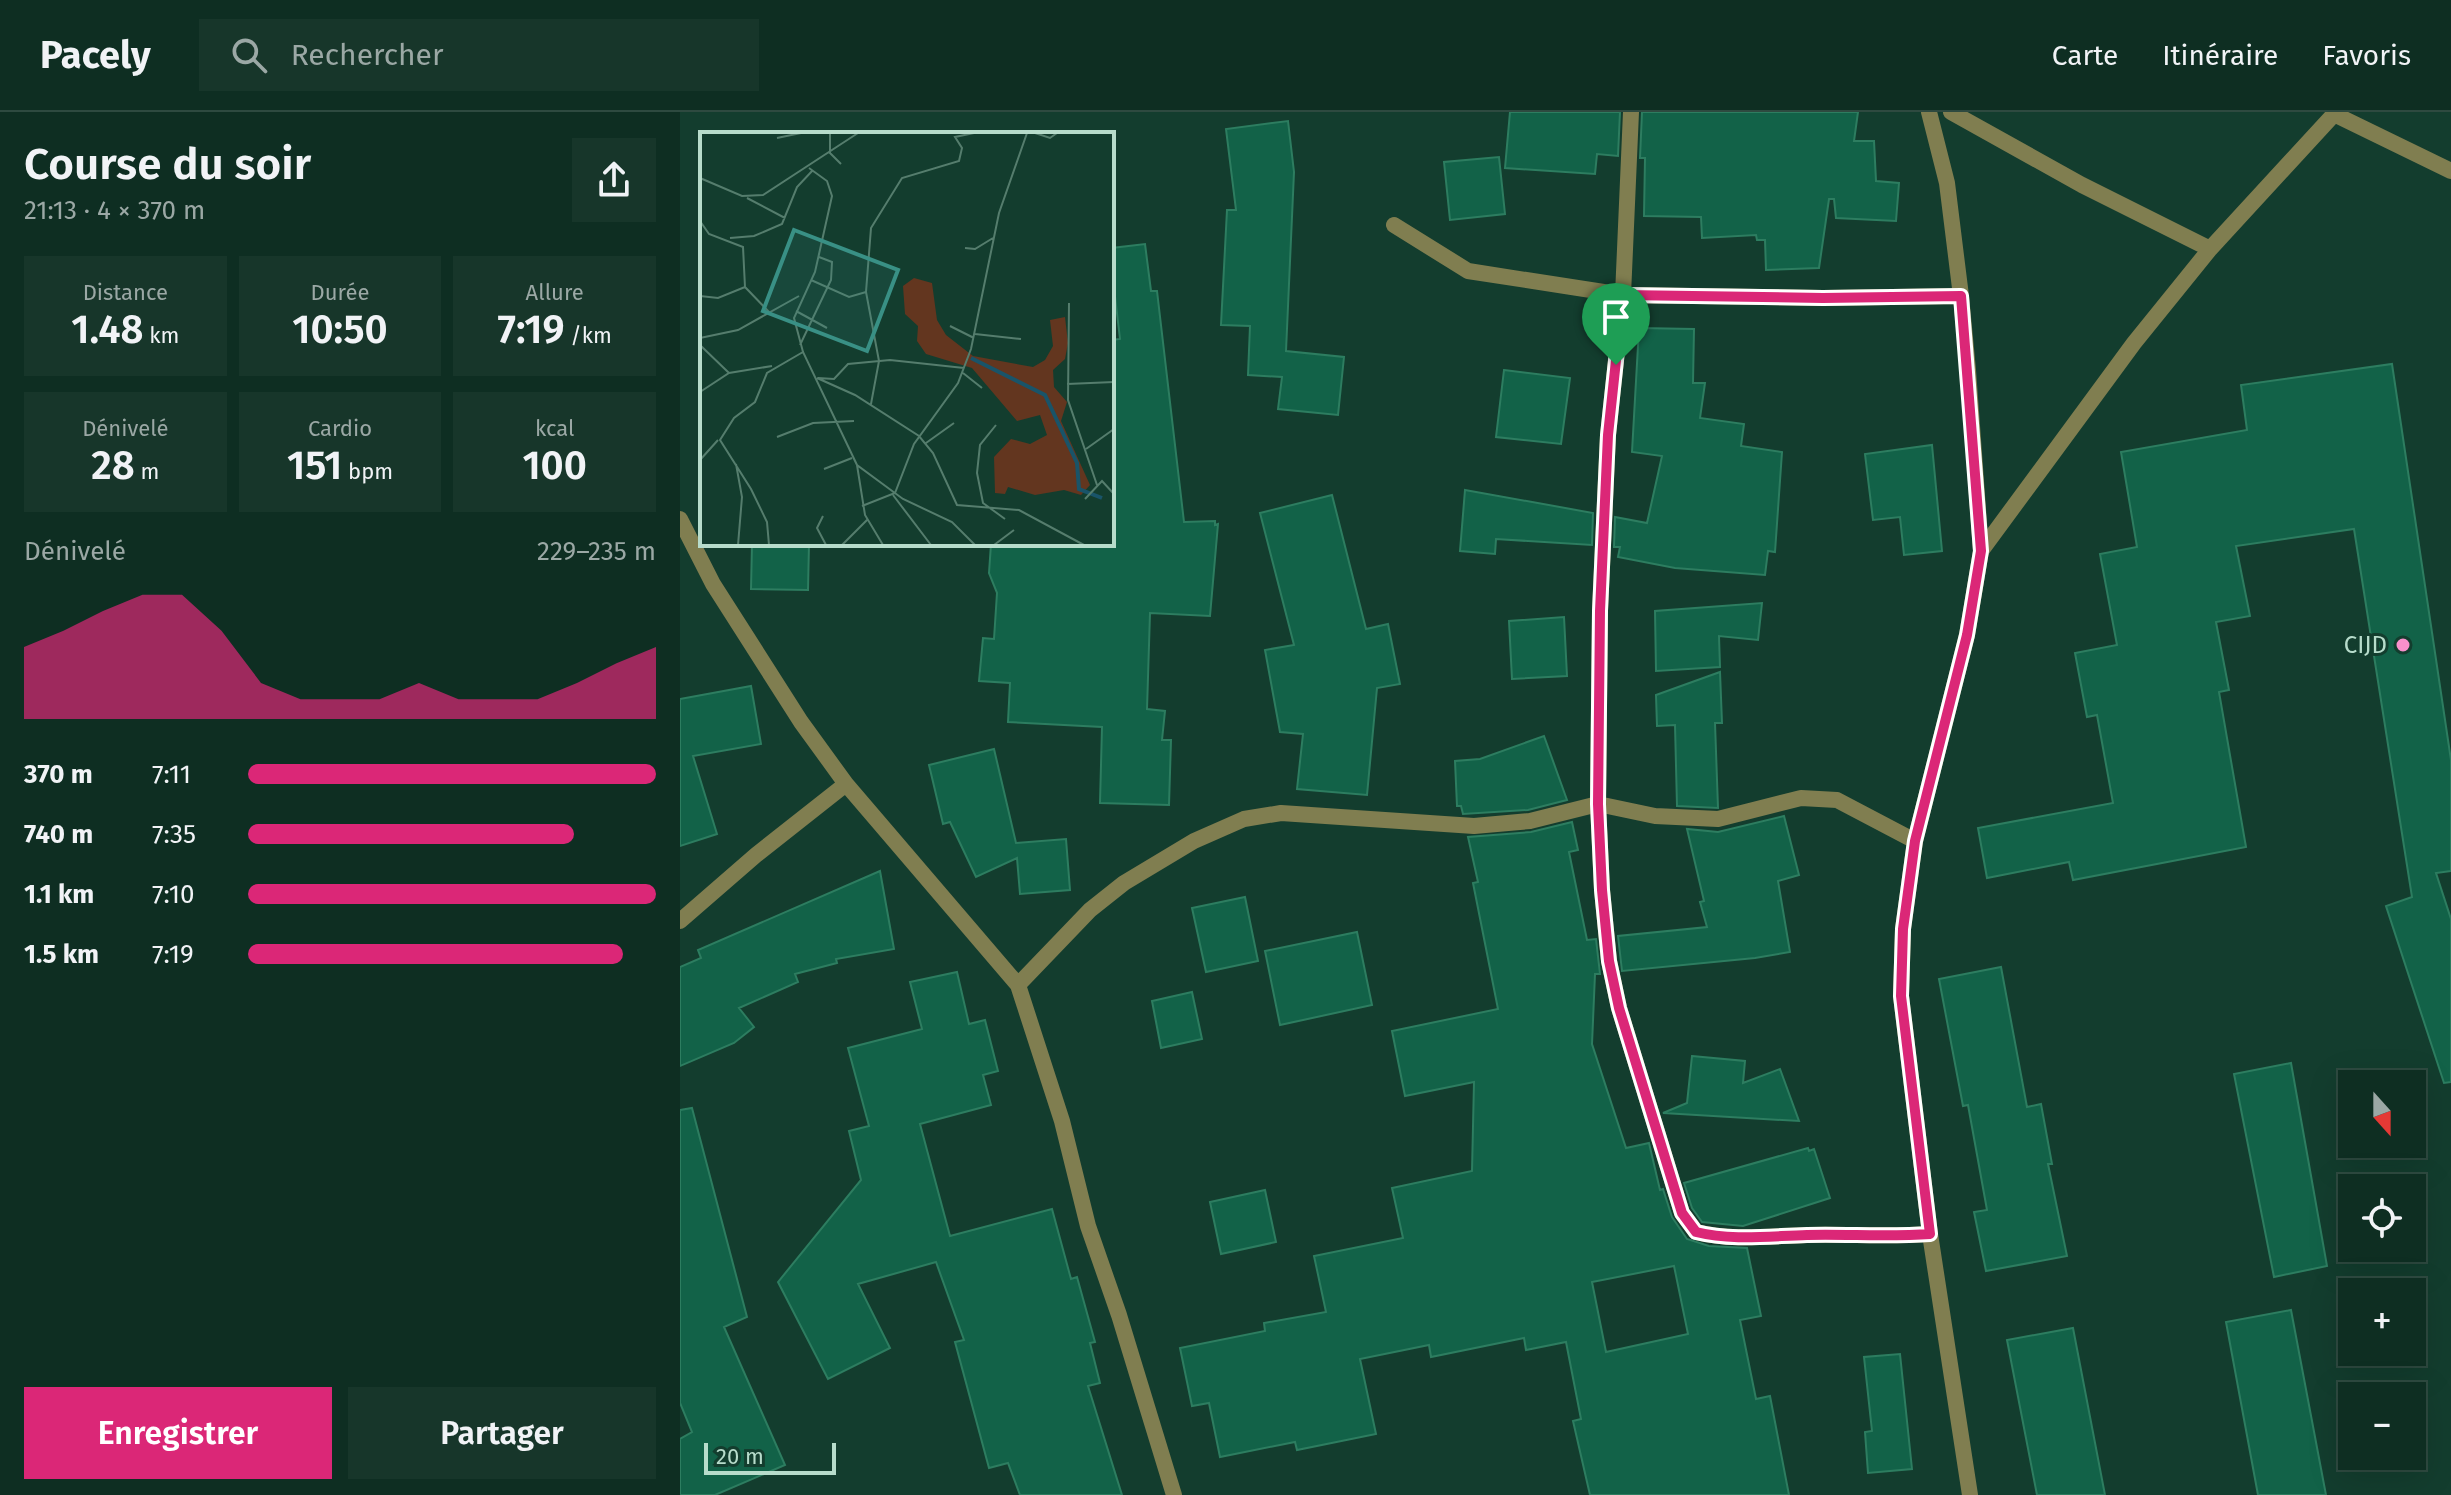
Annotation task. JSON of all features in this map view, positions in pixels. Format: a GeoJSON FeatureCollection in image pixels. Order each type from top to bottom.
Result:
{"type":"FeatureCollection","features":[{"type":"Feature","properties":{"kind":"street"},"geometry":{"type":"LineString","coordinates":[[1631,112],[1623,295],[1608,435],[1600,611],[1598,804],[1608,947],[1619,1008],[1682,1213],[1696,1232],[1719,1237],[1892,1237],[1930,1234]]}},
{"type":"Feature","properties":{"kind":"street"},"geometry":{"type":"LineString","coordinates":[[1929,112],[1947,183],[1961,296],[1981,551],[1967,635],[1915,841],[1903,929],[1901,996],[1930,1234],[1970,1495]]}},
{"type":"Feature","properties":{"kind":"street"},"geometry":{"type":"LineString","coordinates":[[1951,112],[2082,185],[2210,249]]}},
{"type":"Feature","properties":{"kind":"street"},"geometry":{"type":"LineString","coordinates":[[1981,551],[2134,343],[2210,249],[2335,113],[2451,171]]}},
{"type":"Feature","properties":{"kind":"street"},"geometry":{"type":"LineString","coordinates":[[1394,225],[1468,271],[1623,295],[1823,298],[1961,296]]}},
{"type":"Feature","properties":{"kind":"street"},"geometry":{"type":"LineString","coordinates":[[680,519],[713,584],[801,722],[846,784],[1018,985],[1062,1121],[1088,1226],[1119,1315],[1174,1495]]}},
{"type":"Feature","properties":{"kind":"street"},"geometry":{"type":"LineString","coordinates":[[680,921],[756,855],[846,784]]}},
{"type":"Feature","properties":{"kind":"street"},"geometry":{"type":"LineString","coordinates":[[1018,985],[1090,910],[1124,883],[1194,841],[1244,819],[1281,813],[1474,826],[1530,821],[1598,804],[1655,816],[1718,819],[1801,798],[1837,800],[1915,841]]}},
{"type":"Feature","properties":{"kind":"building"},"geometry":{"type":"Polygon","coordinates":[[[1510,112],[1620,112],[1618,156],[1597,154],[1595,174],[1505,168],[1510,112]]]}},
{"type":"Feature","properties":{"kind":"building"},"geometry":{"type":"Polygon","coordinates":[[[1642,112],[1858,112],[1854,141],[1874,141],[1876,181],[1899,183],[1896,221],[1836,218],[1834,199],[1829,199],[1819,268],[1766,270],[1765,240],[1757,240],[1756,235],[1702,238],[1701,217],[1644,216],[1645,158],[1640,158],[1642,112]]]}},
{"type":"Feature","properties":{"kind":"building"},"geometry":{"type":"Polygon","coordinates":[[[1288,121],[1294,172],[1286,351],[1344,357],[1338,415],[1278,409],[1282,377],[1248,375],[1250,326],[1221,325],[1227,210],[1236,210],[1226,129],[1288,121]]]}},
{"type":"Feature","properties":{"kind":"building"},"geometry":{"type":"Polygon","coordinates":[[[1499,157],[1505,214],[1450,220],[1444,162],[1499,157]]]}},
{"type":"Feature","properties":{"kind":"building"},"geometry":{"type":"Polygon","coordinates":[[[1145,244],[1151,291],[1157,291],[1184,522],[1215,521],[1215,525],[1218,524],[1210,616],[1150,613],[1147,709],[1165,711],[1162,740],[1171,740],[1169,805],[1100,803],[1102,727],[1008,722],[1010,683],[979,681],[983,638],[994,639],[997,593],[989,573],[991,546],[1114,546],[1114,340],[1120,339],[1114,288],[1114,248],[1145,244]]]}},
{"type":"Feature","properties":{"kind":"building"},"geometry":{"type":"Polygon","coordinates":[[[1639,328],[1694,329],[1693,383],[1705,383],[1700,418],[1744,424],[1741,446],[1782,452],[1775,552],[1768,551],[1765,575],[1675,568],[1618,557],[1620,547],[1614,547],[1615,517],[1647,523],[1662,456],[1632,452],[1639,328]]]}},
{"type":"Feature","properties":{"kind":"building"},"geometry":{"type":"Polygon","coordinates":[[[2392,364],[2451,760],[2451,871],[2436,873],[2451,919],[2451,1082],[2444,1083],[2386,906],[2412,897],[2354,529],[2236,546],[2250,616],[2216,622],[2229,690],[2219,692],[2246,847],[2073,880],[2069,862],[1987,878],[1978,828],[2113,803],[2097,715],[2087,717],[2075,653],[2117,645],[2100,554],[2137,547],[2121,452],[2247,430],[2241,385],[2392,364]]]}},
{"type":"Feature","properties":{"kind":"building"},"geometry":{"type":"Polygon","coordinates":[[[1504,370],[1570,378],[1561,444],[1496,437],[1504,370]]]}},
{"type":"Feature","properties":{"kind":"building"},"geometry":{"type":"Polygon","coordinates":[[[1932,445],[1942,551],[1904,555],[1900,517],[1873,520],[1865,454],[1932,445]]]}},
{"type":"Feature","properties":{"kind":"building"},"geometry":{"type":"Polygon","coordinates":[[[1465,490],[1593,513],[1592,545],[1496,539],[1495,554],[1460,551],[1465,490]]]}},
{"type":"Feature","properties":{"kind":"building"},"geometry":{"type":"Polygon","coordinates":[[[1332,495],[1366,629],[1388,624],[1400,684],[1377,688],[1367,795],[1297,789],[1303,734],[1280,732],[1265,650],[1294,645],[1260,513],[1332,495]]]}},
{"type":"Feature","properties":{"kind":"building"},"geometry":{"type":"Polygon","coordinates":[[[752,546],[809,546],[808,590],[751,589],[752,546]]]}},
{"type":"Feature","properties":{"kind":"building"},"geometry":{"type":"Polygon","coordinates":[[[1762,603],[1758,640],[1719,636],[1720,667],[1656,671],[1655,611],[1762,603]]]}},
{"type":"Feature","properties":{"kind":"building"},"geometry":{"type":"Polygon","coordinates":[[[1564,617],[1567,676],[1512,679],[1509,621],[1564,617]]]}},
{"type":"Feature","properties":{"kind":"building"},"geometry":{"type":"Polygon","coordinates":[[[1720,672],[1722,723],[1715,723],[1718,808],[1677,806],[1675,725],[1657,726],[1656,695],[1720,672]]]}},
{"type":"Feature","properties":{"kind":"building"},"geometry":{"type":"Polygon","coordinates":[[[751,686],[761,744],[693,756],[717,834],[680,846],[680,699],[751,686]]]}},
{"type":"Feature","properties":{"kind":"building"},"geometry":{"type":"Polygon","coordinates":[[[1544,736],[1567,800],[1528,810],[1463,814],[1461,806],[1457,806],[1455,761],[1480,759],[1544,736]]]}},
{"type":"Feature","properties":{"kind":"building"},"geometry":{"type":"Polygon","coordinates":[[[994,749],[1016,843],[1066,839],[1070,890],[1020,894],[1017,858],[976,877],[950,822],[943,824],[929,765],[994,749]]]}},
{"type":"Feature","properties":{"kind":"building"},"geometry":{"type":"Polygon","coordinates":[[[1784,816],[1799,875],[1778,881],[1790,952],[1622,971],[1618,936],[1707,927],[1687,829],[1718,832],[1784,816]]]}},
{"type":"Feature","properties":{"kind":"building"},"geometry":{"type":"Polygon","coordinates":[[[1572,822],[1578,850],[1569,852],[1587,940],[1596,939],[1600,974],[1595,974],[1592,1044],[1626,1148],[1649,1143],[1660,1190],[1663,1189],[1672,1217],[1687,1239],[1709,1246],[1747,1248],[1761,1316],[1740,1320],[1756,1399],[1770,1396],[1789,1495],[1590,1495],[1573,1421],[1581,1419],[1566,1342],[1526,1350],[1524,1338],[1431,1357],[1429,1345],[1360,1359],[1376,1434],[1297,1450],[1295,1442],[1220,1457],[1209,1403],[1192,1406],[1180,1348],[1265,1331],[1264,1323],[1326,1312],[1314,1256],[1403,1238],[1392,1188],[1472,1171],[1474,1082],[1405,1096],[1392,1031],[1498,1009],[1473,883],[1478,882],[1468,837],[1531,832],[1572,822]],[[1674,1266],[1592,1282],[1606,1352],[1688,1334],[1674,1266]]]}},
{"type":"Feature","properties":{"kind":"building"},"geometry":{"type":"Polygon","coordinates":[[[880,871],[894,949],[836,959],[837,963],[795,974],[798,982],[739,1008],[754,1027],[734,1043],[680,1066],[680,967],[701,958],[698,950],[880,871]]]}},
{"type":"Feature","properties":{"kind":"building"},"geometry":{"type":"Polygon","coordinates":[[[1245,897],[1258,961],[1206,972],[1192,908],[1245,897]]]}},
{"type":"Feature","properties":{"kind":"building"},"geometry":{"type":"Polygon","coordinates":[[[1357,932],[1372,1005],[1280,1025],[1265,951],[1357,932]]]}},
{"type":"Feature","properties":{"kind":"building"},"geometry":{"type":"Polygon","coordinates":[[[2001,967],[2027,1107],[2041,1104],[2052,1164],[2048,1164],[2067,1256],[1986,1271],[1974,1212],[1987,1210],[1968,1105],[1963,1106],[1939,979],[2001,967]]]}},
{"type":"Feature","properties":{"kind":"building"},"geometry":{"type":"Polygon","coordinates":[[[957,972],[969,1024],[985,1020],[998,1071],[983,1075],[991,1105],[920,1124],[950,1236],[1052,1209],[1071,1279],[1077,1277],[1095,1342],[1090,1343],[1100,1383],[1088,1386],[1122,1495],[1020,1495],[1008,1463],[989,1468],[955,1342],[964,1340],[936,1262],[858,1284],[890,1348],[828,1379],[778,1282],[861,1180],[849,1131],[869,1126],[848,1048],[922,1029],[910,982],[957,972]]]}},
{"type":"Feature","properties":{"kind":"building"},"geometry":{"type":"Polygon","coordinates":[[[1192,992],[1202,1039],[1161,1048],[1152,1001],[1192,992]]]}},
{"type":"Feature","properties":{"kind":"building"},"geometry":{"type":"Polygon","coordinates":[[[1692,1056],[1745,1061],[1743,1083],[1780,1069],[1799,1121],[1663,1113],[1687,1103],[1692,1056]]]}},
{"type":"Feature","properties":{"kind":"building"},"geometry":{"type":"Polygon","coordinates":[[[2291,1063],[2327,1266],[2274,1277],[2234,1074],[2291,1063]]]}},
{"type":"Feature","properties":{"kind":"building"},"geometry":{"type":"Polygon","coordinates":[[[692,1108],[747,1317],[724,1327],[785,1465],[715,1495],[680,1495],[680,1439],[692,1432],[680,1403],[680,1110],[692,1108]]]}},
{"type":"Feature","properties":{"kind":"building"},"geometry":{"type":"Polygon","coordinates":[[[1808,1148],[1809,1151],[1814,1149],[1830,1198],[1743,1226],[1702,1222],[1692,1208],[1684,1183],[1808,1148]]]}},
{"type":"Feature","properties":{"kind":"building"},"geometry":{"type":"Polygon","coordinates":[[[1265,1190],[1276,1242],[1221,1254],[1210,1202],[1265,1190]]]}},
{"type":"Feature","properties":{"kind":"building"},"geometry":{"type":"Polygon","coordinates":[[[2291,1310],[2326,1495],[2258,1495],[2226,1322],[2291,1310]]]}},
{"type":"Feature","properties":{"kind":"building"},"geometry":{"type":"Polygon","coordinates":[[[2073,1328],[2105,1495],[2037,1495],[2007,1340],[2073,1328]]]}},
{"type":"Feature","properties":{"kind":"building"},"geometry":{"type":"Polygon","coordinates":[[[1900,1354],[1912,1469],[1868,1473],[1865,1432],[1872,1431],[1864,1357],[1900,1354]]]}},
{"type":"Feature","properties":{"kind":"place","name":"CIJD"},"geometry":{"type":"Point","coordinates":[2403,645]}},
{"type":"Feature","properties":{"kind":"route"},"geometry":{"type":"LineString","coordinates":[[1623,295],[1823,298],[1961,296],[1981,551],[1967,635],[1915,841],[1903,929],[1901,996],[1930,1234],[1892,1237],[1719,1237],[1696,1232],[1682,1213],[1619,1008],[1609,961],[1602,890],[1598,804],[1600,611],[1608,435],[1616,365],[1623,295]]}}]}
